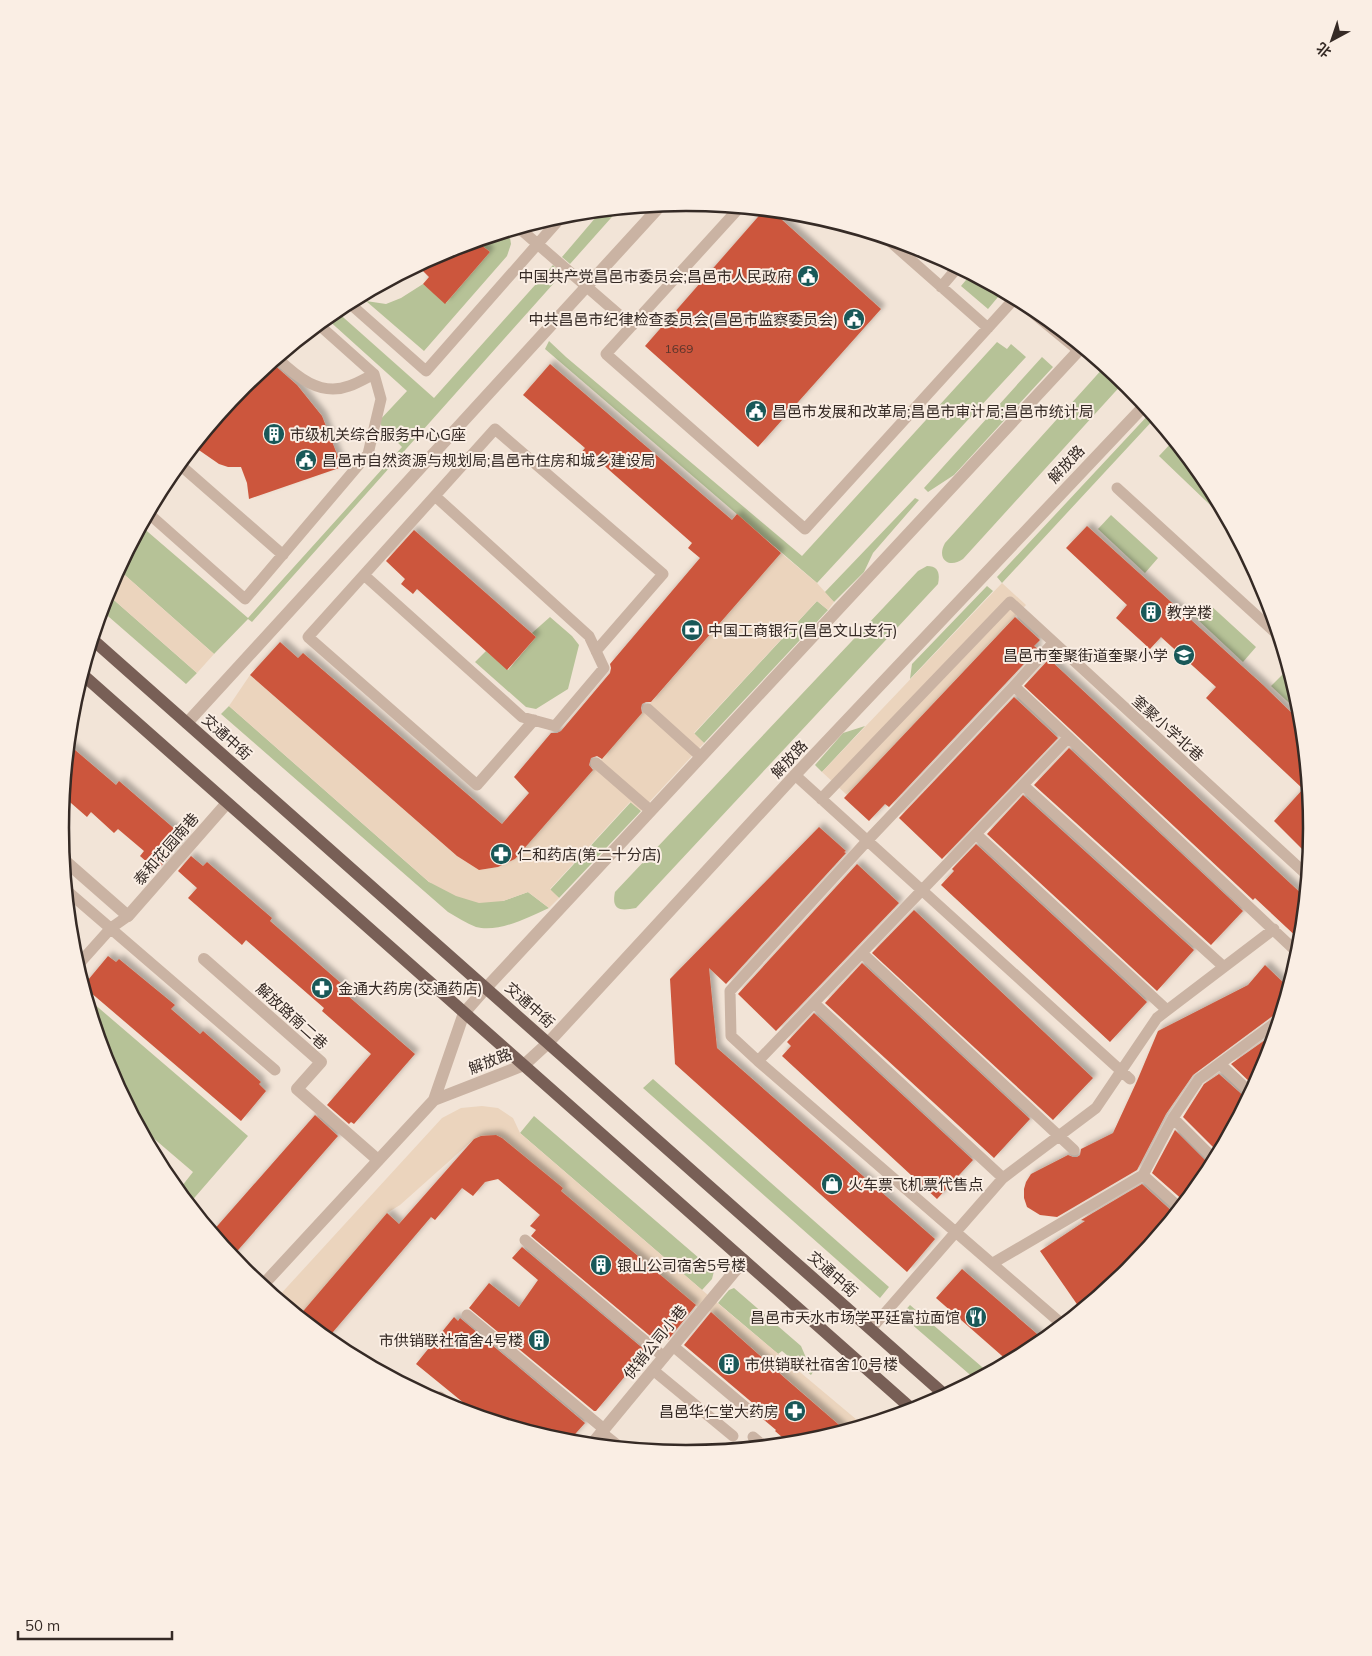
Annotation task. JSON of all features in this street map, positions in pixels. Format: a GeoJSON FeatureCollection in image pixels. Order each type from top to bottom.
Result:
{"type":"FeatureCollection","features":[{"type":"Feature","properties":{"kind":"main road","name":"交通中街"},"geometry":{"type":"LineString","coordinates":[[98,644],[940,1390]]}},
{"type":"Feature","properties":{"kind":"main road"},"geometry":{"type":"LineString","coordinates":[[88,679],[906,1404]]}},
{"type":"Feature","properties":{"kind":"street"},"geometry":{"type":"LineString","coordinates":[[187,723],[655,212]]}},
{"type":"Feature","properties":{"kind":"street","name":"解放路"},"geometry":{"type":"LineString","coordinates":[[267,1280],[434,1100],[464,1013],[700,756],[1077,351]]}},
{"type":"Feature","properties":{"kind":"street","name":"解放路"},"geometry":{"type":"LineString","coordinates":[[434,1100],[524,1065],[548,1044],[795,775],[1140,410]]}},
{"type":"Feature","properties":{"kind":"street","name":"泰和花园南巷"},"geometry":{"type":"LineString","coordinates":[[128,916],[228,803]]}},
{"type":"Feature","properties":{"kind":"street"},"geometry":{"type":"LineString","coordinates":[[70,865],[128,916]]}},
{"type":"Feature","properties":{"kind":"street","name":"解放路南二巷"},"geometry":{"type":"LineString","coordinates":[[204,959],[321,1062],[297,1089],[378,1160]]}},
{"type":"Feature","properties":{"kind":"street","name":"供销公司小巷"},"geometry":{"type":"LineString","coordinates":[[597,1438],[744,1260]]}},
{"type":"Feature","properties":{"kind":"lane"},"geometry":{"type":"LineString","coordinates":[[735,213],[606,354],[805,529],[1010,303]]}},
{"type":"Feature","properties":{"kind":"lane"},"geometry":{"type":"LineString","coordinates":[[354,308],[426,371],[553,226]]}},
{"type":"Feature","properties":{"kind":"lane"},"geometry":{"type":"LineString","coordinates":[[524,233],[632,326]]}},
{"type":"Feature","properties":{"kind":"lane"},"geometry":{"type":"LineString","coordinates":[[899,250],[988,328]]}},
{"type":"Feature","properties":{"kind":"lane"},"geometry":{"type":"LineString","coordinates":[[941,287],[954,272]]}},
{"type":"Feature","properties":{"kind":"lane"},"geometry":{"type":"LineString","coordinates":[[152,517],[246,599],[368,454],[381,399],[374,374],[323,329]]}},
{"type":"Feature","properties":{"kind":"lane"},"geometry":{"type":"LineString","coordinates":[[281,362],[297,376],[310,384],[332,390],[348,387],[374,374]]}},
{"type":"Feature","properties":{"kind":"lane"},"geometry":{"type":"LineString","coordinates":[[534,720],[477,785],[308,637],[495,429],[663,574],[596,651]]}},
{"type":"Feature","properties":{"kind":"lane"},"geometry":{"type":"LineString","coordinates":[[184,469],[283,554]]}},
{"type":"Feature","properties":{"kind":"lane"},"geometry":{"type":"LineString","coordinates":[[1117,488],[1269,627]]}},
{"type":"Feature","properties":{"kind":"lane"},"geometry":{"type":"LineString","coordinates":[[364,575],[522,717],[555,726],[604,668],[590,636],[435,496]]}},
{"type":"Feature","properties":{"kind":"lane","name":"奎聚小学北巷"},"geometry":{"type":"LineString","coordinates":[[821,799],[1010,602],[1052,643],[1302,870]]}},
{"type":"Feature","properties":{"kind":"lane"},"geometry":{"type":"LineString","coordinates":[[1052,643],[730,991],[731,1036],[1058,1321]]}},
{"type":"Feature","properties":{"kind":"lane"},"geometry":{"type":"LineString","coordinates":[[1014,686],[1291,946]]}},
{"type":"Feature","properties":{"kind":"lane"},"geometry":{"type":"LineString","coordinates":[[648,709],[700,756]]}},
{"type":"Feature","properties":{"kind":"lane"},"geometry":{"type":"LineString","coordinates":[[758,1061],[1068,738]]}},
{"type":"Feature","properties":{"kind":"lane"},"geometry":{"type":"LineString","coordinates":[[596,763],[650,810]]}},
{"type":"Feature","properties":{"kind":"lane"},"geometry":{"type":"LineString","coordinates":[[795,775],[1130,1080]]}},
{"type":"Feature","properties":{"kind":"lane"},"geometry":{"type":"LineString","coordinates":[[1023,785],[1224,967]]}},
{"type":"Feature","properties":{"kind":"lane"},"geometry":{"type":"LineString","coordinates":[[976,834],[1167,1010]]}},
{"type":"Feature","properties":{"kind":"lane"},"geometry":{"type":"LineString","coordinates":[[73,896],[275,1070]]}},
{"type":"Feature","properties":{"kind":"lane"},"geometry":{"type":"LineString","coordinates":[[83,959],[110,928],[128,916]]}},
{"type":"Feature","properties":{"kind":"lane"},"geometry":{"type":"LineString","coordinates":[[871,1329],[1003,1178],[1096,1108],[1156,1018],[1274,929]]}},
{"type":"Feature","properties":{"kind":"lane"},"geometry":{"type":"LineString","coordinates":[[862,953],[1074,1150]]}},
{"type":"Feature","properties":{"kind":"lane"},"geometry":{"type":"LineString","coordinates":[[814,1003],[1003,1178]]}},
{"type":"Feature","properties":{"kind":"lane"},"geometry":{"type":"LineString","coordinates":[[993,1263],[1115,1187],[1143,1175],[1173,1118],[1199,1079],[1269,1030]]}},
{"type":"Feature","properties":{"kind":"lane"},"geometry":{"type":"LineString","coordinates":[[1220,1064],[1246,1088]]}},
{"type":"Feature","properties":{"kind":"lane"},"geometry":{"type":"LineString","coordinates":[[1173,1118],[1210,1155]]}},
{"type":"Feature","properties":{"kind":"lane"},"geometry":{"type":"LineString","coordinates":[[1143,1175],[1176,1204]]}},
{"type":"Feature","properties":{"kind":"lane"},"geometry":{"type":"LineString","coordinates":[[525,1240],[664,1357]]}},
{"type":"Feature","properties":{"kind":"lane"},"geometry":{"type":"LineString","coordinates":[[467,1315],[613,1441]]}},
{"type":"Feature","properties":{"kind":"lane"},"geometry":{"type":"LineString","coordinates":[[672,1346],[750,1411]]}},
{"type":"Feature","properties":{"kind":"lane"},"geometry":{"type":"LineString","coordinates":[[653,1370],[733,1436]]}},
{"type":"Feature","properties":{"kind":"lane"},"geometry":{"type":"LineString","coordinates":[[753,1438],[757,1441]]}},
{"type":"Feature","properties":{"kind":"green space"},"geometry":{"type":"Polygon","coordinates":[[[614,215],[570,264],[562,257],[595,218],[614,215]]]}},
{"type":"Feature","properties":{"kind":"green space"},"geometry":{"type":"Polygon","coordinates":[[[510,237],[511,244],[507,256],[424,351],[366,301],[386,304],[401,298],[423,284],[446,303],[490,252],[482,246],[510,237]]]}},
{"type":"Feature","properties":{"kind":"green space"},"geometry":{"type":"Polygon","coordinates":[[[553,265],[562,274],[252,622],[248,619],[214,654],[124,574],[145,530],[248,618],[402,447],[378,422],[407,391],[332,323],[342,316],[434,398],[553,265]]]}},
{"type":"Feature","properties":{"kind":"green space"},"geometry":{"type":"Polygon","coordinates":[[[967,278],[999,296],[988,309],[961,286],[967,278]]]}},
{"type":"Feature","properties":{"kind":"green space"},"geometry":{"type":"Polygon","coordinates":[[[549,341],[802,556],[997,342],[1007,349],[1011,344],[1026,357],[817,583],[545,349],[549,341]]]}},
{"type":"Feature","properties":{"kind":"green space"},"geometry":{"type":"Polygon","coordinates":[[[1042,357],[1053,367],[954,475],[928,492],[924,488],[1042,357]]]}},
{"type":"Feature","properties":{"kind":"green space"},"geometry":{"type":"Polygon","coordinates":[[[1100,371],[1118,388],[963,559],[953,563],[945,561],[942,554],[945,543],[1100,371]]]}},
{"type":"Feature","properties":{"kind":"green space"},"geometry":{"type":"Polygon","coordinates":[[[1146,417],[1151,422],[1002,583],[997,577],[1146,417]]]}},
{"type":"Feature","properties":{"kind":"green space"},"geometry":{"type":"Polygon","coordinates":[[[1170,445],[1215,509],[1159,456],[1170,445]]]}},
{"type":"Feature","properties":{"kind":"green space"},"geometry":{"type":"Polygon","coordinates":[[[915,498],[919,500],[873,553],[864,572],[834,602],[824,593],[915,498]]]}},
{"type":"Feature","properties":{"kind":"green space"},"geometry":{"type":"Polygon","coordinates":[[[1111,515],[1158,558],[1145,573],[1098,529],[1111,515]]]}},
{"type":"Feature","properties":{"kind":"green space"},"geometry":{"type":"Polygon","coordinates":[[[927,566],[934,567],[938,571],[938,584],[636,908],[618,908],[614,903],[615,892],[918,571],[927,566]]]}},
{"type":"Feature","properties":{"kind":"green space"},"geometry":{"type":"Polygon","coordinates":[[[987,586],[993,591],[910,679],[912,664],[987,586]]]}},
{"type":"Feature","properties":{"kind":"green space"},"geometry":{"type":"Polygon","coordinates":[[[113,599],[197,673],[186,684],[107,616],[113,599]]]}},
{"type":"Feature","properties":{"kind":"green space"},"geometry":{"type":"Polygon","coordinates":[[[817,601],[828,610],[704,743],[694,734],[817,601]]]}},
{"type":"Feature","properties":{"kind":"green space"},"geometry":{"type":"Polygon","coordinates":[[[1209,604],[1256,647],[1243,662],[1196,618],[1209,604]]]}},
{"type":"Feature","properties":{"kind":"green space"},"geometry":{"type":"Polygon","coordinates":[[[550,617],[572,636],[579,645],[568,689],[536,709],[526,707],[475,662],[486,651],[508,670],[536,637],[532,633],[550,617]]]}},
{"type":"Feature","properties":{"kind":"green space"},"geometry":{"type":"Polygon","coordinates":[[[1283,674],[1290,704],[1271,686],[1283,674]]]}},
{"type":"Feature","properties":{"kind":"green space"},"geometry":{"type":"Polygon","coordinates":[[[229,706],[429,882],[503,901],[528,892],[549,908],[523,920],[494,928],[476,927],[448,912],[221,714],[229,706]]]}},
{"type":"Feature","properties":{"kind":"green space"},"geometry":{"type":"Polygon","coordinates":[[[865,726],[822,772],[815,765],[843,733],[865,726]]]}},
{"type":"Feature","properties":{"kind":"green space"},"geometry":{"type":"Polygon","coordinates":[[[631,802],[641,811],[559,898],[550,890],[631,802]]]}},
{"type":"Feature","properties":{"kind":"green space"},"geometry":{"type":"Polygon","coordinates":[[[95,1005],[248,1136],[193,1200],[183,1185],[193,1172],[150,1135],[132,1101],[116,1064],[95,1005]]]}},
{"type":"Feature","properties":{"kind":"green space"},"geometry":{"type":"Polygon","coordinates":[[[653,1079],[889,1287],[880,1298],[643,1088],[653,1079]]]}},
{"type":"Feature","properties":{"kind":"green space"},"geometry":{"type":"Polygon","coordinates":[[[534,1116],[714,1271],[712,1279],[702,1290],[520,1133],[534,1116]]]}},
{"type":"Feature","properties":{"kind":"green space"},"geometry":{"type":"Polygon","coordinates":[[[734,1288],[801,1346],[807,1360],[815,1369],[811,1375],[782,1351],[778,1354],[718,1303],[729,1290],[734,1288]]]}},
{"type":"Feature","properties":{"kind":"green space"},"geometry":{"type":"Polygon","coordinates":[[[910,1305],[984,1369],[971,1376],[901,1315],[910,1305]]]}},
{"type":"Feature","properties":{"kind":"shaded area"},"geometry":{"type":"Polygon","coordinates":[[[781,553],[817,583],[834,602],[828,610],[817,601],[694,733],[704,743],[641,811],[630,802],[550,889],[559,898],[549,908],[528,892],[503,901],[479,903],[456,896],[429,882],[229,706],[250,675],[457,856],[479,870],[498,867],[515,859],[781,553]]]}},
{"type":"Feature","properties":{"kind":"shaded area"},"geometry":{"type":"Polygon","coordinates":[[[124,574],[214,654],[197,673],[113,599],[124,574]]]}},
{"type":"Feature","properties":{"kind":"shaded area"},"geometry":{"type":"Polygon","coordinates":[[[1002,583],[1026,605],[847,795],[822,772],[1002,583]]]}},
{"type":"Feature","properties":{"kind":"shaded area"},"geometry":{"type":"Polygon","coordinates":[[[482,1106],[498,1108],[513,1118],[520,1133],[702,1290],[857,1420],[840,1425],[710,1311],[706,1314],[561,1191],[563,1188],[496,1135],[474,1139],[400,1205],[387,1213],[303,1312],[281,1294],[442,1118],[461,1108],[482,1106]]]}},
{"type":"Feature","properties":{"kind":"building"},"geometry":{"type":"Polygon","coordinates":[[[759,215],[780,218],[881,309],[758,447],[645,346],[759,215]]]}},
{"type":"Feature","properties":{"kind":"building"},"geometry":{"type":"Polygon","coordinates":[[[482,246],[490,252],[445,304],[423,284],[429,277],[422,270],[482,246]]]}},
{"type":"Feature","properties":{"kind":"building"},"geometry":{"type":"Polygon","coordinates":[[[550,364],[732,520],[737,514],[781,553],[651,702],[642,704],[642,713],[602,759],[597,756],[591,758],[589,765],[593,770],[515,859],[498,867],[479,870],[457,856],[250,675],[280,642],[298,658],[303,653],[502,824],[529,793],[514,777],[551,733],[561,731],[610,673],[610,664],[700,558],[688,548],[692,543],[600,462],[594,468],[579,455],[585,448],[523,395],[550,364]]]}},
{"type":"Feature","properties":{"kind":"building","name":"市级机关综合服务中心G座"},"geometry":{"type":"Polygon","coordinates":[[[276,367],[297,385],[322,416],[342,467],[249,499],[247,483],[241,467],[228,467],[219,464],[198,450],[222,421],[276,367]]]}},
{"type":"Feature","properties":{"kind":"building"},"geometry":{"type":"Polygon","coordinates":[[[1087,526],[1292,713],[1298,747],[1302,788],[1206,698],[1216,687],[1161,637],[1150,649],[1116,618],[1127,605],[1066,548],[1087,526]]]}},
{"type":"Feature","properties":{"kind":"building"},"geometry":{"type":"Polygon","coordinates":[[[414,530],[536,637],[507,670],[417,589],[413,594],[401,584],[405,579],[386,561],[414,530]]]}},
{"type":"Feature","properties":{"kind":"building"},"geometry":{"type":"Polygon","coordinates":[[[1015,617],[1040,640],[1034,646],[1038,649],[889,807],[885,804],[869,821],[844,798],[1015,617]]]}},
{"type":"Feature","properties":{"kind":"building"},"geometry":{"type":"Polygon","coordinates":[[[1049,659],[1300,892],[1294,934],[1255,898],[1253,900],[1024,686],[1049,659]]]}},
{"type":"Feature","properties":{"kind":"building"},"geometry":{"type":"Polygon","coordinates":[[[1014,697],[1058,738],[942,859],[899,818],[1014,697]]]}},
{"type":"Feature","properties":{"kind":"building"},"geometry":{"type":"Polygon","coordinates":[[[1069,748],[1243,911],[1211,945],[1034,785],[1069,748]]]}},
{"type":"Feature","properties":{"kind":"building"},"geometry":{"type":"Polygon","coordinates":[[[74,749],[116,785],[119,781],[185,838],[157,871],[140,856],[144,851],[118,829],[114,833],[91,812],[87,817],[70,802],[74,749]]]}},
{"type":"Feature","properties":{"kind":"building"},"geometry":{"type":"Polygon","coordinates":[[[1302,790],[1302,849],[1274,821],[1302,790]]]}},
{"type":"Feature","properties":{"kind":"building"},"geometry":{"type":"Polygon","coordinates":[[[1023,795],[1194,950],[1157,991],[987,834],[1023,795]]]}},
{"type":"Feature","properties":{"kind":"building"},"geometry":{"type":"Polygon","coordinates":[[[819,827],[846,853],[726,984],[709,968],[717,1048],[935,1239],[907,1272],[675,1064],[670,979],[819,827]]]}},
{"type":"Feature","properties":{"kind":"building"},"geometry":{"type":"Polygon","coordinates":[[[976,844],[1147,1002],[1110,1042],[941,885],[954,871],[952,869],[976,844]]]}},
{"type":"Feature","properties":{"kind":"building"},"geometry":{"type":"Polygon","coordinates":[[[191,856],[203,866],[207,862],[272,918],[270,921],[343,985],[340,989],[415,1054],[354,1124],[351,1122],[349,1124],[327,1105],[371,1054],[322,1011],[324,1008],[246,940],[242,945],[188,898],[197,888],[178,871],[191,856]]]}},
{"type":"Feature","properties":{"kind":"building"},"geometry":{"type":"Polygon","coordinates":[[[857,864],[899,903],[776,1031],[738,994],[857,864]]]}},
{"type":"Feature","properties":{"kind":"building"},"geometry":{"type":"Polygon","coordinates":[[[914,910],[1093,1078],[1053,1120],[872,953],[914,910]]]}},
{"type":"Feature","properties":{"kind":"building"},"geometry":{"type":"Polygon","coordinates":[[[108,956],[116,962],[119,959],[175,1005],[171,1009],[200,1034],[203,1031],[261,1082],[259,1084],[266,1091],[241,1121],[92,993],[88,980],[108,956]]]}},
{"type":"Feature","properties":{"kind":"building"},"geometry":{"type":"Polygon","coordinates":[[[862,963],[1030,1119],[994,1158],[825,1003],[862,963]]]}},
{"type":"Feature","properties":{"kind":"building"},"geometry":{"type":"Polygon","coordinates":[[[1265,965],[1283,982],[1273,1016],[1193,1075],[1166,1114],[1137,1170],[1057,1217],[1040,1215],[1027,1207],[1024,1189],[1031,1174],[1068,1155],[1077,1157],[1080,1155],[1081,1149],[1113,1133],[1158,1031],[1248,985],[1265,965]]]}},
{"type":"Feature","properties":{"kind":"building"},"geometry":{"type":"Polygon","coordinates":[[[814,1013],[973,1160],[937,1199],[782,1056],[791,1046],[787,1042],[814,1013]]]}},
{"type":"Feature","properties":{"kind":"building"},"geometry":{"type":"Polygon","coordinates":[[[1265,1040],[1249,1081],[1231,1064],[1265,1040]]]}},
{"type":"Feature","properties":{"kind":"building"},"geometry":{"type":"Polygon","coordinates":[[[1219,1074],[1243,1095],[1214,1148],[1183,1117],[1204,1084],[1219,1074]]]}},
{"type":"Feature","properties":{"kind":"building"},"geometry":{"type":"Polygon","coordinates":[[[315,1115],[338,1136],[237,1251],[216,1228],[315,1115]]]}},
{"type":"Feature","properties":{"kind":"building"},"geometry":{"type":"Polygon","coordinates":[[[1175,1130],[1206,1161],[1180,1198],[1152,1173],[1175,1130]]]}},
{"type":"Feature","properties":{"kind":"building"},"geometry":{"type":"Polygon","coordinates":[[[496,1135],[502,1138],[563,1188],[561,1191],[696,1305],[668,1340],[660,1334],[655,1340],[531,1236],[536,1230],[530,1226],[540,1215],[498,1179],[485,1182],[473,1196],[462,1188],[435,1220],[431,1217],[332,1333],[303,1312],[387,1213],[399,1224],[474,1139],[481,1136],[496,1135]]]}},
{"type":"Feature","properties":{"kind":"building"},"geometry":{"type":"Polygon","coordinates":[[[1142,1184],[1171,1210],[1122,1264],[1078,1305],[1040,1251],[1085,1221],[1081,1220],[1142,1184]]]}},
{"type":"Feature","properties":{"kind":"building"},"geometry":{"type":"Polygon","coordinates":[[[522,1247],[646,1351],[596,1411],[469,1308],[489,1283],[519,1307],[538,1280],[512,1258],[522,1247]]]}},
{"type":"Feature","properties":{"kind":"building"},"geometry":{"type":"Polygon","coordinates":[[[962,1269],[1038,1335],[1004,1357],[936,1298],[962,1269]]]}},
{"type":"Feature","properties":{"kind":"building"},"geometry":{"type":"Polygon","coordinates":[[[711,1312],[840,1425],[782,1437],[757,1414],[755,1405],[684,1345],[711,1312]]]}},
{"type":"Feature","properties":{"kind":"building"},"geometry":{"type":"Polygon","coordinates":[[[454,1317],[458,1321],[460,1318],[585,1423],[575,1435],[526,1424],[488,1412],[464,1403],[416,1364],[454,1317]]]}},
{"type":"Feature","properties":{"kind":"place","name":"中国共产党昌邑市委员会;昌邑市人民政府"},"geometry":{"type":"Point","coordinates":[808,276]}},
{"type":"Feature","properties":{"kind":"place","name":"中共昌邑市纪律检查委员会(昌邑市监察委员会)"},"geometry":{"type":"Point","coordinates":[854,319]}},
{"type":"Feature","properties":{"kind":"place","name":"昌邑市发展和改革局;昌邑市审计局;昌邑市统计局"},"geometry":{"type":"Point","coordinates":[756,411]}},
{"type":"Feature","properties":{"kind":"place","name":"市级机关综合服务中心G座"},"geometry":{"type":"Point","coordinates":[274,434]}},
{"type":"Feature","properties":{"kind":"place","name":"昌邑市自然资源与规划局;昌邑市住房和城乡建设局"},"geometry":{"type":"Point","coordinates":[306,460]}},
{"type":"Feature","properties":{"kind":"place","name":"教学楼"},"geometry":{"type":"Point","coordinates":[1151,612]}},
{"type":"Feature","properties":{"kind":"place","name":"中国工商银行(昌邑文山支行)"},"geometry":{"type":"Point","coordinates":[692,630]}},
{"type":"Feature","properties":{"kind":"place","name":"昌邑市奎聚街道奎聚小学"},"geometry":{"type":"Point","coordinates":[1184,655]}},
{"type":"Feature","properties":{"kind":"place","name":"仁和药店(第二十分店)"},"geometry":{"type":"Point","coordinates":[501,854]}},
{"type":"Feature","properties":{"kind":"place","name":"金通大药房(交通药店)"},"geometry":{"type":"Point","coordinates":[322,988]}},
{"type":"Feature","properties":{"kind":"place","name":"火车票飞机票代售点"},"geometry":{"type":"Point","coordinates":[832,1184]}},
{"type":"Feature","properties":{"kind":"place","name":"银山公司宿舍5号楼"},"geometry":{"type":"Point","coordinates":[601,1265]}},
{"type":"Feature","properties":{"kind":"place","name":"昌邑市天水市场学平廷富拉面馆"},"geometry":{"type":"Point","coordinates":[976,1317]}},
{"type":"Feature","properties":{"kind":"place","name":"市供销联社宿舍4号楼"},"geometry":{"type":"Point","coordinates":[539,1340]}},
{"type":"Feature","properties":{"kind":"place","name":"市供销联社宿舍10号楼"},"geometry":{"type":"Point","coordinates":[729,1364]}},
{"type":"Feature","properties":{"kind":"place","name":"昌邑华仁堂大药房"},"geometry":{"type":"Point","coordinates":[795,1411]}}]}
